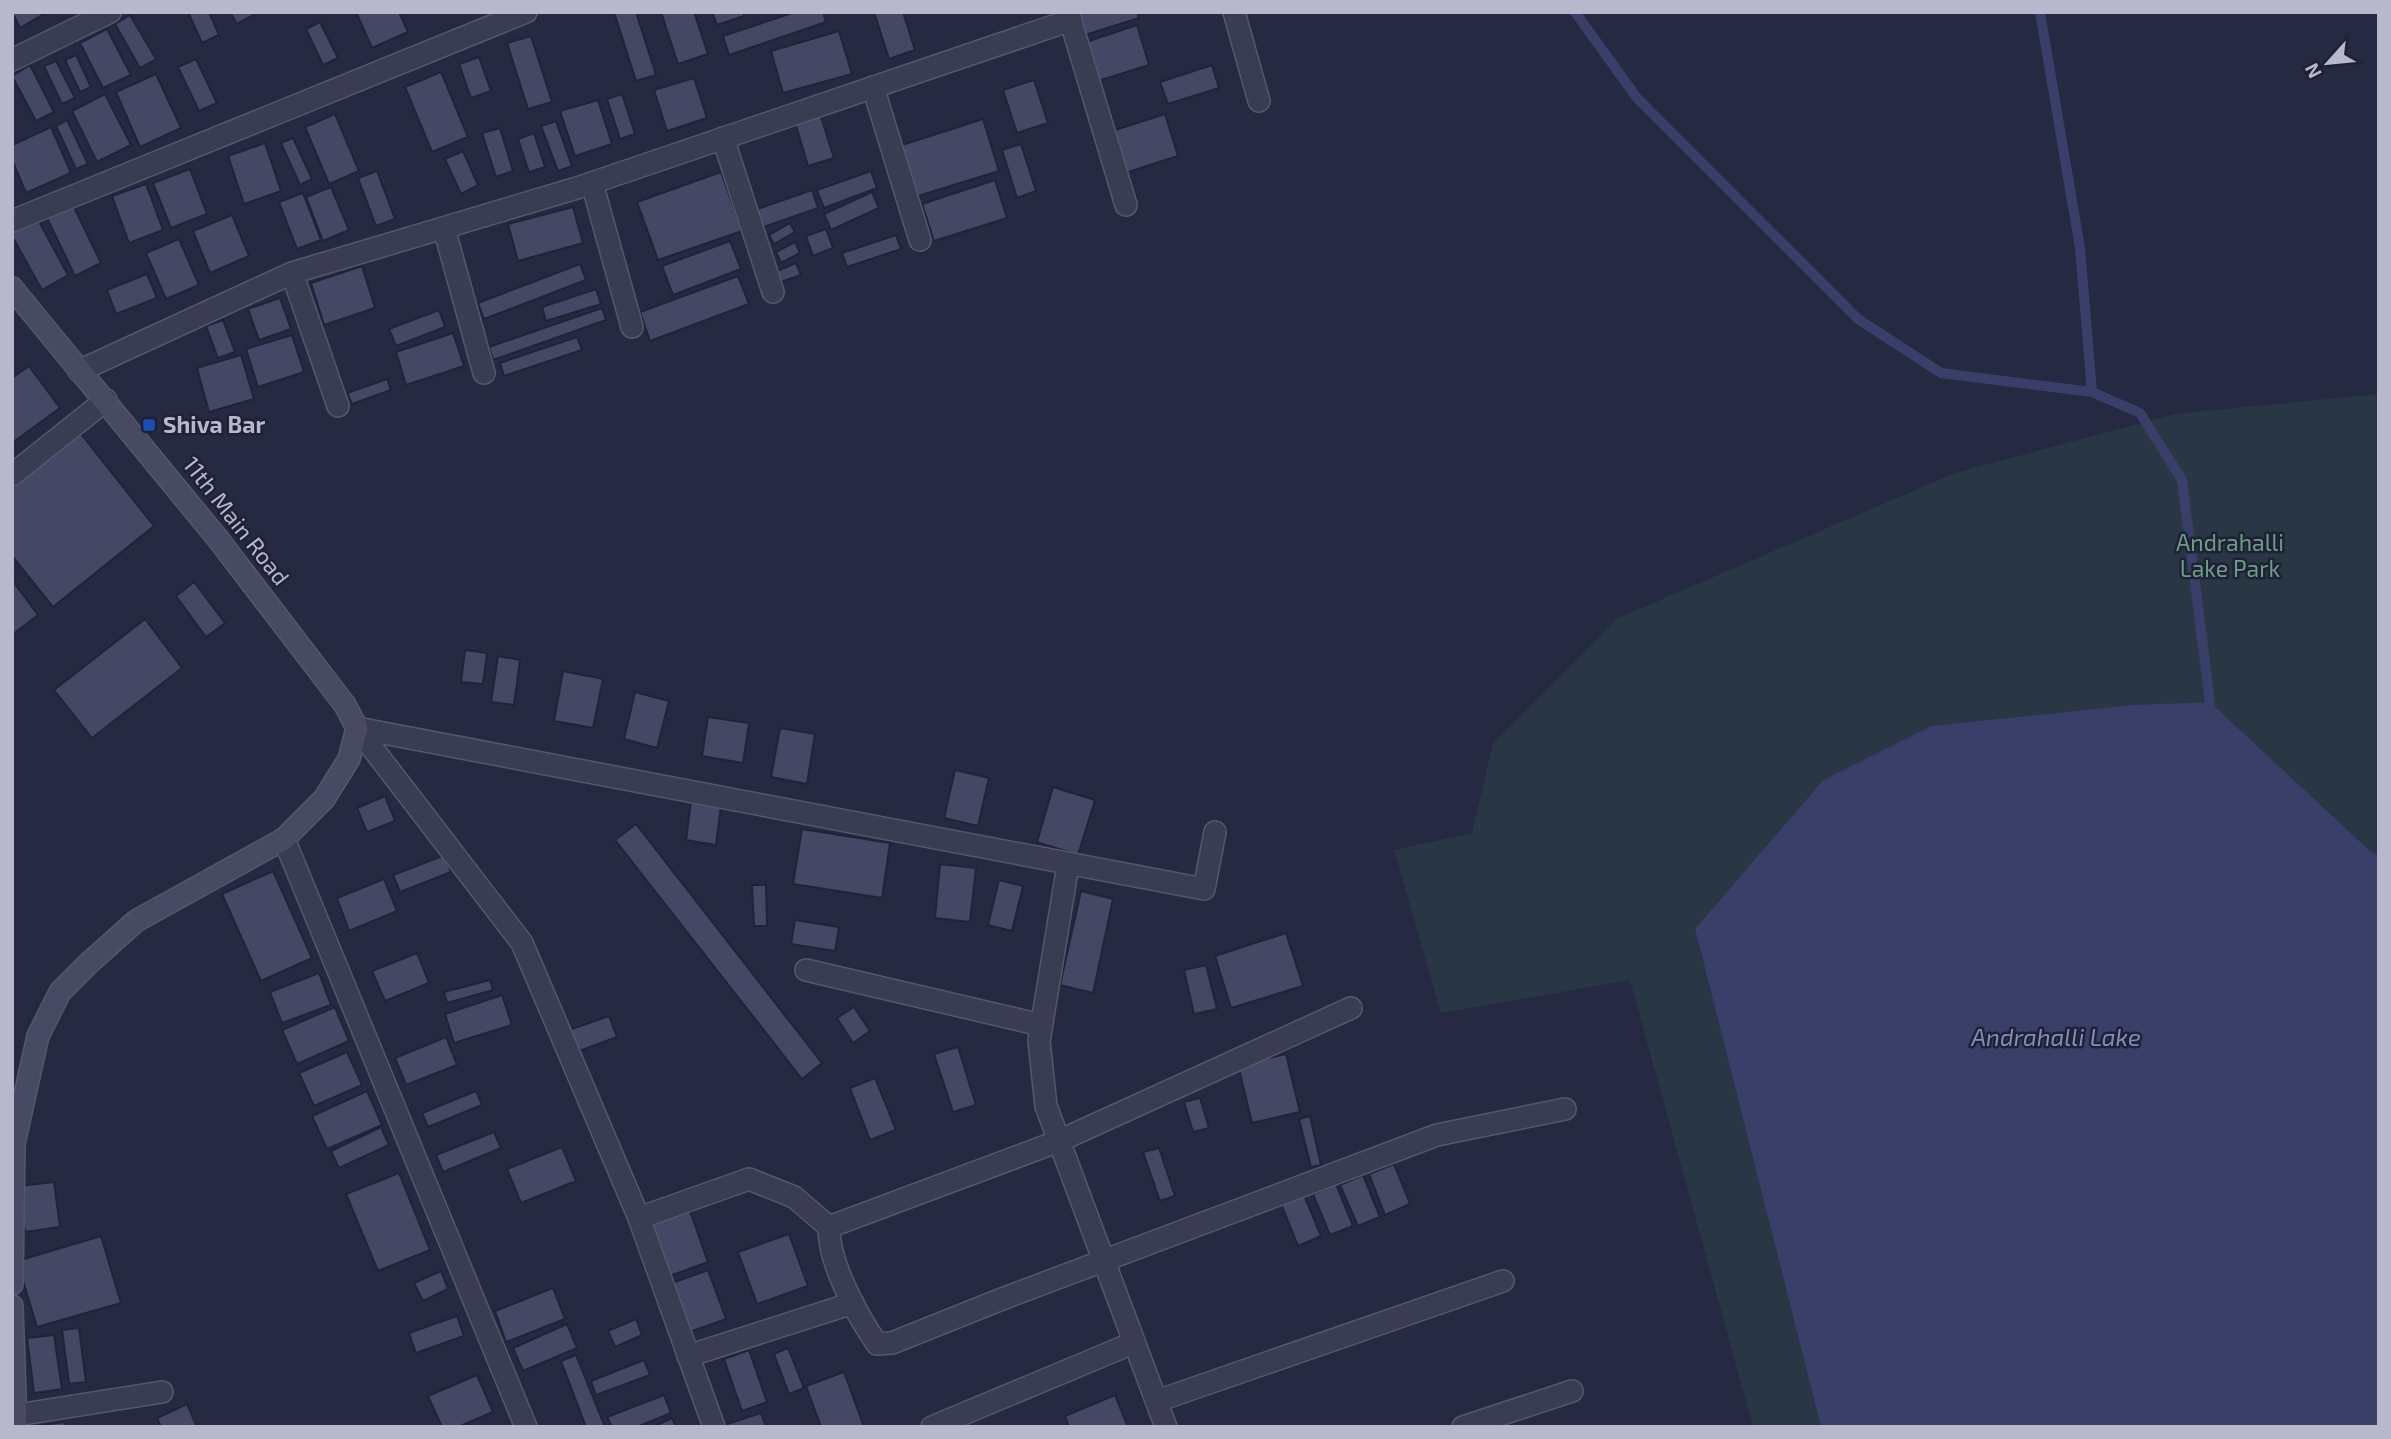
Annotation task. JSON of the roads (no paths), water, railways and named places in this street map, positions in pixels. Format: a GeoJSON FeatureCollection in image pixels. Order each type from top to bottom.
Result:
{"type":"FeatureCollection","features":[{"type":"Feature","properties":{"kind":"street"},"geometry":{"type":"LineString","coordinates":[[15,54],[110,12]]}},
{"type":"Feature","properties":{"kind":"street"},"geometry":{"type":"LineString","coordinates":[[12,221],[526,12]]}},
{"type":"Feature","properties":{"kind":"street"},"geometry":{"type":"LineString","coordinates":[[1234,12],[1259,101]]}},
{"type":"Feature","properties":{"kind":"street"},"geometry":{"type":"LineString","coordinates":[[79,371],[292,273],[592,183],[1070,16],[1126,205]]}},
{"type":"Feature","properties":{"kind":"street"},"geometry":{"type":"LineString","coordinates":[[873,87],[920,240]]}},
{"type":"Feature","properties":{"kind":"street"},"geometry":{"type":"LineString","coordinates":[[723,138],[773,292]]}},
{"type":"Feature","properties":{"kind":"street"},"geometry":{"type":"LineString","coordinates":[[592,183],[632,327]]}},
{"type":"Feature","properties":{"kind":"street"},"geometry":{"type":"LineString","coordinates":[[443,228],[484,373]]}},
{"type":"Feature","properties":{"kind":"street"},"geometry":{"type":"LineString","coordinates":[[292,273],[338,406]]}},
{"type":"Feature","properties":{"kind":"street","name":"11th Main Road"},"geometry":{"type":"LineString","coordinates":[[12,289],[106,400],[235,561],[345,705],[357,728]]}},
{"type":"Feature","properties":{"kind":"street"},"geometry":{"type":"LineString","coordinates":[[12,475],[106,400]]}},
{"type":"Feature","properties":{"kind":"street"},"geometry":{"type":"LineString","coordinates":[[12,1284],[14,1144],[38,1036],[60,992],[136,921],[284,839],[324,799],[349,759],[357,728]]}},
{"type":"Feature","properties":{"kind":"street"},"geometry":{"type":"LineString","coordinates":[[357,728],[1204,889],[1214,832]]}},
{"type":"Feature","properties":{"kind":"street"},"geometry":{"type":"LineString","coordinates":[[357,728],[522,943],[639,1218],[714,1427]]}},
{"type":"Feature","properties":{"kind":"street"},"geometry":{"type":"LineString","coordinates":[[284,839],[526,1427]]}},
{"type":"Feature","properties":{"kind":"street"},"geometry":{"type":"LineString","coordinates":[[1068,865],[1039,1041],[1046,1106],[1166,1427]]}},
{"type":"Feature","properties":{"kind":"street"},"geometry":{"type":"LineString","coordinates":[[806,970],[1041,1025]]}},
{"type":"Feature","properties":{"kind":"street"},"geometry":{"type":"LineString","coordinates":[[829,1227],[1059,1141],[1351,1008]]}},
{"type":"Feature","properties":{"kind":"street"},"geometry":{"type":"LineString","coordinates":[[639,1218],[748,1179],[794,1197],[829,1227],[830,1248],[861,1321],[877,1344],[892,1343],[1437,1135],[1565,1109]]}},
{"type":"Feature","properties":{"kind":"street"},"geometry":{"type":"LineString","coordinates":[[1157,1401],[1503,1281]]}},
{"type":"Feature","properties":{"kind":"street"},"geometry":{"type":"LineString","coordinates":[[688,1356],[853,1303]]}},
{"type":"Feature","properties":{"kind":"street"},"geometry":{"type":"LineString","coordinates":[[12,1306],[16,1421],[162,1392]]}},
{"type":"Feature","properties":{"kind":"street"},"geometry":{"type":"LineString","coordinates":[[932,1427],[1133,1343]]}},
{"type":"Feature","properties":{"kind":"street"},"geometry":{"type":"LineString","coordinates":[[1463,1427],[1572,1391]]}},
{"type":"Feature","properties":{"kind":"water","name":"Andrahalli Lake"},"geometry":{"type":"Polygon","coordinates":[[[2210,702],[2369,850],[2379,855],[2379,1427],[1821,1427],[1695,929],[1823,780],[1931,726],[2131,705],[2210,702]]]}},
{"type":"Feature","properties":{"kind":"waterway"},"geometry":{"type":"LineString","coordinates":[[1575,12],[1637,98],[1858,319],[1941,373],[2092,392]]}},
{"type":"Feature","properties":{"kind":"waterway"},"geometry":{"type":"LineString","coordinates":[[2040,12],[2080,248],[2092,392],[2140,413],[2182,480],[2210,702],[2207,714]]}},
{"type":"Feature","properties":{"kind":"place","name":"Shiva Bar"},"geometry":{"type":"Point","coordinates":[149,425]}},
{"type":"Feature","properties":{"kind":"park label","name":"Andrahalli Lake Park"},"geometry":{"type":"Point","coordinates":[2230,556]}}]}
